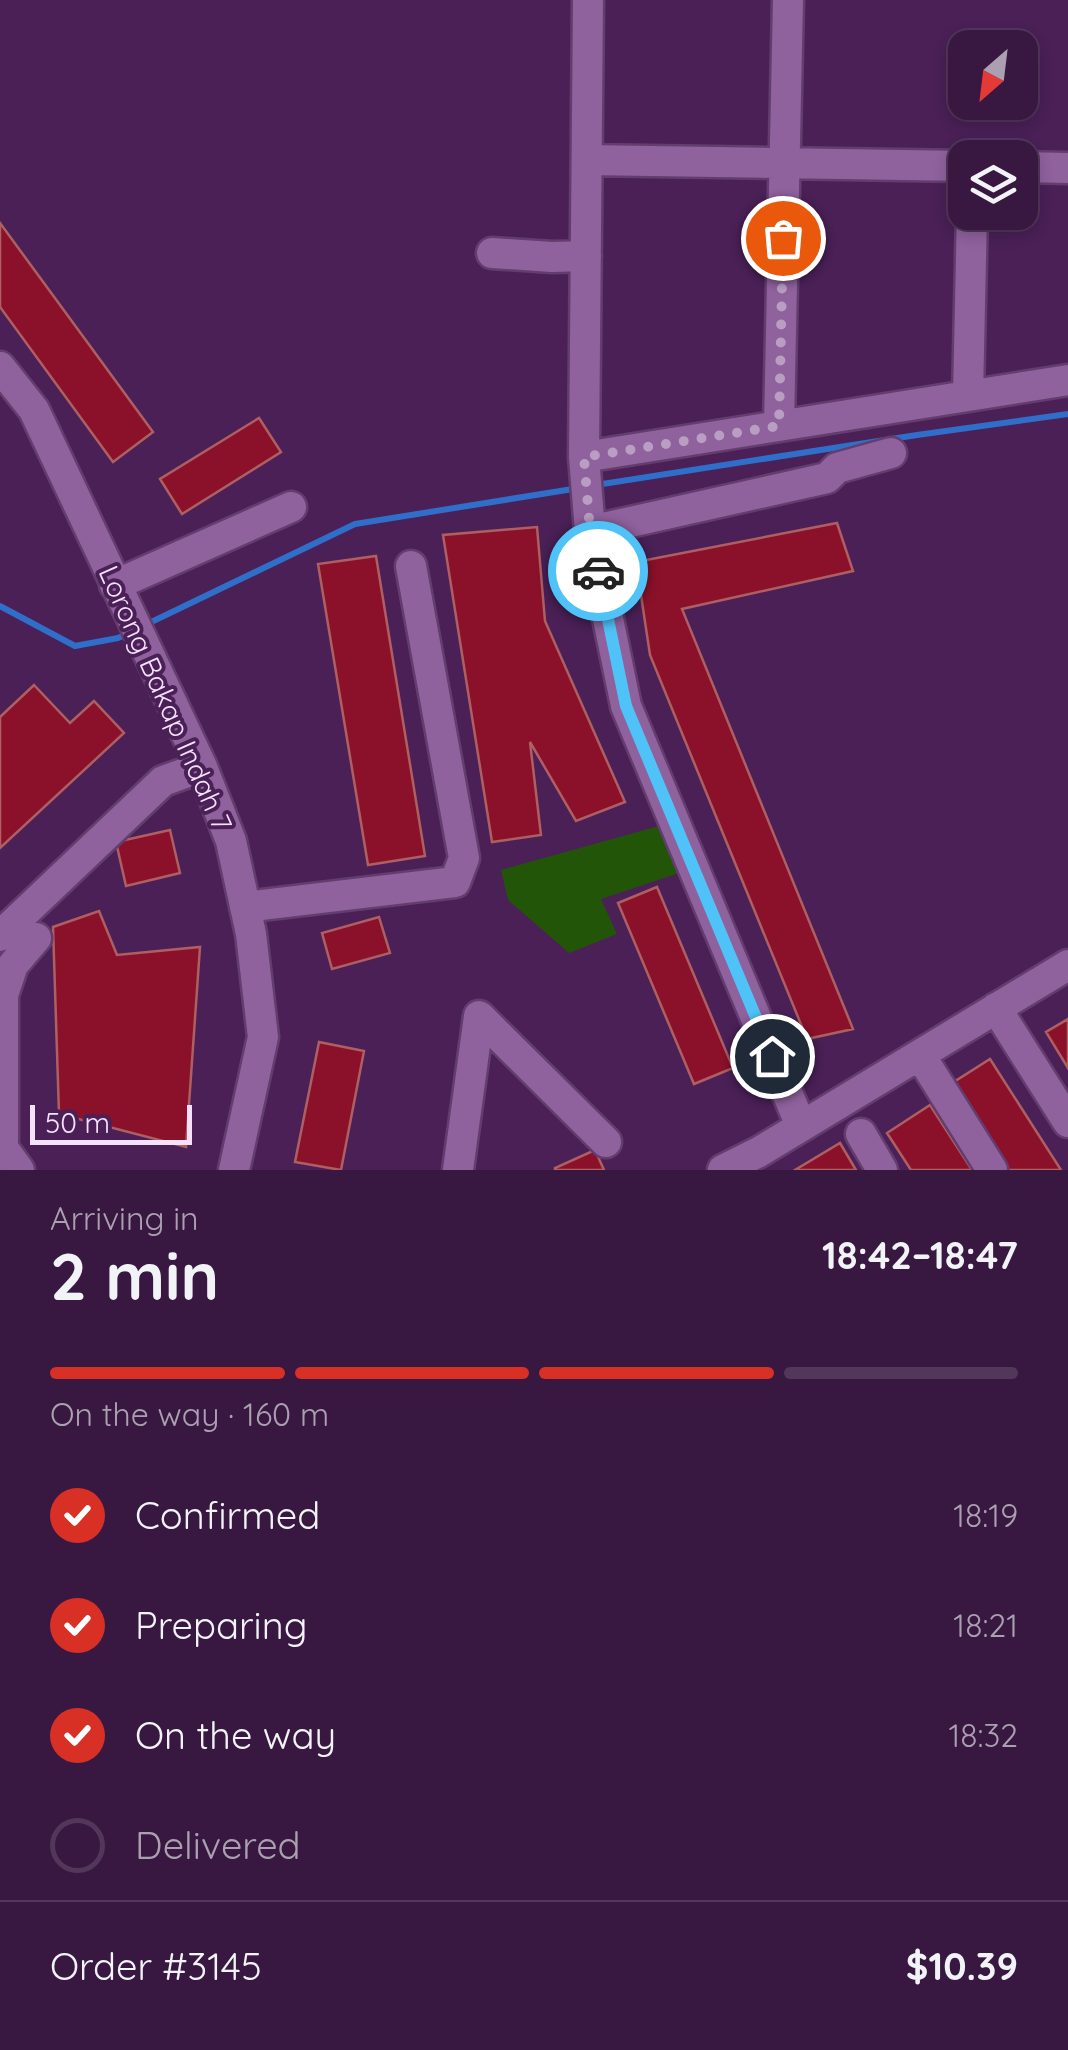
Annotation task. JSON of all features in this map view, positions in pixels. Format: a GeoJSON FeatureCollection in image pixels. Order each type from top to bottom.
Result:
{"type":"FeatureCollection","features":[{"type":"Feature","properties":{"kind":"street"},"geometry":{"type":"LineString","coordinates":[[588,0],[587,491],[626,706],[801,1126]]}},
{"type":"Feature","properties":{"kind":"street"},"geometry":{"type":"LineString","coordinates":[[779,426],[788,0]]}},
{"type":"Feature","properties":{"kind":"street"},"geometry":{"type":"LineString","coordinates":[[587,160],[948,166]]}},
{"type":"Feature","properties":{"kind":"street"},"geometry":{"type":"LineString","coordinates":[[1038,168],[1068,168]]}},
{"type":"Feature","properties":{"kind":"street"},"geometry":{"type":"LineString","coordinates":[[968,396],[972,230]]}},
{"type":"Feature","properties":{"kind":"street"},"geometry":{"type":"LineString","coordinates":[[492,252],[586,256]]}},
{"type":"Feature","properties":{"kind":"street","name":"Lorong Bakap Indah 7"},"geometry":{"type":"LineString","coordinates":[[0,367],[34,410],[202,767],[232,841],[251,934],[263,1037],[234,1170]]}},
{"type":"Feature","properties":{"kind":"street"},"geometry":{"type":"LineString","coordinates":[[587,491],[779,426],[1068,380]]}},
{"type":"Feature","properties":{"kind":"street"},"geometry":{"type":"LineString","coordinates":[[587,491],[827,478],[837,468],[891,453]]}},
{"type":"Feature","properties":{"kind":"street"},"geometry":{"type":"LineString","coordinates":[[115,584],[291,506]]}},
{"type":"Feature","properties":{"kind":"street"},"geometry":{"type":"LineString","coordinates":[[245,906],[455,882],[464,858],[410,566]]}},
{"type":"Feature","properties":{"kind":"street"},"geometry":{"type":"LineString","coordinates":[[0,936],[162,781],[202,767]]}},
{"type":"Feature","properties":{"kind":"street"},"geometry":{"type":"LineString","coordinates":[[19,1170],[3,1148],[3,995],[13,965],[36,938]]}},
{"type":"Feature","properties":{"kind":"street"},"geometry":{"type":"LineString","coordinates":[[723,1170],[764,1161],[801,1126],[1068,965]]}},
{"type":"Feature","properties":{"kind":"street"},"geometry":{"type":"LineString","coordinates":[[996,1008],[1068,1122]]}},
{"type":"Feature","properties":{"kind":"street"},"geometry":{"type":"LineString","coordinates":[[458,1170],[480,1016],[606,1142]]}},
{"type":"Feature","properties":{"kind":"street"},"geometry":{"type":"LineString","coordinates":[[920,1055],[992,1170]]}},
{"type":"Feature","properties":{"kind":"street"},"geometry":{"type":"LineString","coordinates":[[860,1134],[882,1170]]}},
{"type":"Feature","properties":{"kind":"green space"},"geometry":{"type":"Polygon","coordinates":[[[666,824],[685,871],[601,899],[617,934],[569,953],[508,900],[501,870],[666,824]]]}},
{"type":"Feature","properties":{"kind":"building"},"geometry":{"type":"Polygon","coordinates":[[[0,223],[153,432],[113,462],[0,307],[0,223]]]}},
{"type":"Feature","properties":{"kind":"building"},"geometry":{"type":"Polygon","coordinates":[[[259,418],[281,452],[182,514],[160,479],[259,418]]]}},
{"type":"Feature","properties":{"kind":"building"},"geometry":{"type":"Polygon","coordinates":[[[837,523],[853,571],[682,609],[853,1029],[807,1039],[650,655],[636,562],[837,523]]]}},
{"type":"Feature","properties":{"kind":"building"},"geometry":{"type":"Polygon","coordinates":[[[537,527],[545,621],[625,802],[576,821],[530,742],[541,835],[492,842],[443,535],[537,527]]]}},
{"type":"Feature","properties":{"kind":"building"},"geometry":{"type":"Polygon","coordinates":[[[376,556],[425,856],[368,865],[318,564],[376,556]]]}},
{"type":"Feature","properties":{"kind":"building"},"geometry":{"type":"Polygon","coordinates":[[[34,685],[70,723],[94,701],[124,733],[0,848],[0,717],[34,685]]]}},
{"type":"Feature","properties":{"kind":"building"},"geometry":{"type":"Polygon","coordinates":[[[170,830],[180,873],[126,886],[116,842],[170,830]]]}},
{"type":"Feature","properties":{"kind":"building"},"geometry":{"type":"Polygon","coordinates":[[[657,887],[733,1068],[694,1084],[618,903],[657,887]]]}},
{"type":"Feature","properties":{"kind":"building"},"geometry":{"type":"Polygon","coordinates":[[[99,911],[117,955],[200,947],[186,1147],[59,1114],[53,927],[99,911]]]}},
{"type":"Feature","properties":{"kind":"building"},"geometry":{"type":"Polygon","coordinates":[[[379,917],[390,953],[332,969],[322,933],[379,917]]]}},
{"type":"Feature","properties":{"kind":"building"},"geometry":{"type":"Polygon","coordinates":[[[1068,1019],[1068,1068],[1046,1032],[1068,1019]]]}},
{"type":"Feature","properties":{"kind":"building"},"geometry":{"type":"Polygon","coordinates":[[[319,1042],[364,1051],[341,1170],[295,1162],[319,1042]]]}},
{"type":"Feature","properties":{"kind":"building"},"geometry":{"type":"Polygon","coordinates":[[[990,1059],[1061,1170],[1000,1170],[946,1087],[990,1059]]]}},
{"type":"Feature","properties":{"kind":"building"},"geometry":{"type":"Polygon","coordinates":[[[930,1105],[972,1170],[911,1170],[887,1133],[930,1105]]]}},
{"type":"Feature","properties":{"kind":"building"},"geometry":{"type":"Polygon","coordinates":[[[840,1143],[856,1170],[795,1170],[840,1143]]]}},
{"type":"Feature","properties":{"kind":"building"},"geometry":{"type":"Polygon","coordinates":[[[595,1150],[604,1170],[555,1170],[555,1168],[595,1150]]]}},
{"type":"Feature","properties":{"kind":"waterway"},"geometry":{"type":"LineString","coordinates":[[596,485],[1068,414]]}},
{"type":"Feature","properties":{"kind":"waterway"},"geometry":{"type":"LineString","coordinates":[[143,626],[355,524],[579,488]]}},
{"type":"Feature","properties":{"kind":"waterway"},"geometry":{"type":"LineString","coordinates":[[0,606],[75,646],[127,634]]}},
{"type":"Feature","properties":{"kind":"way so far"},"geometry":{"type":"LineString","coordinates":[[598,571],[590,531],[584,457],[779,426],[783,238]]}},
{"type":"Feature","properties":{"kind":"route"},"geometry":{"type":"LineString","coordinates":[[598,571],[626,706],[772,1056]]}}]}
